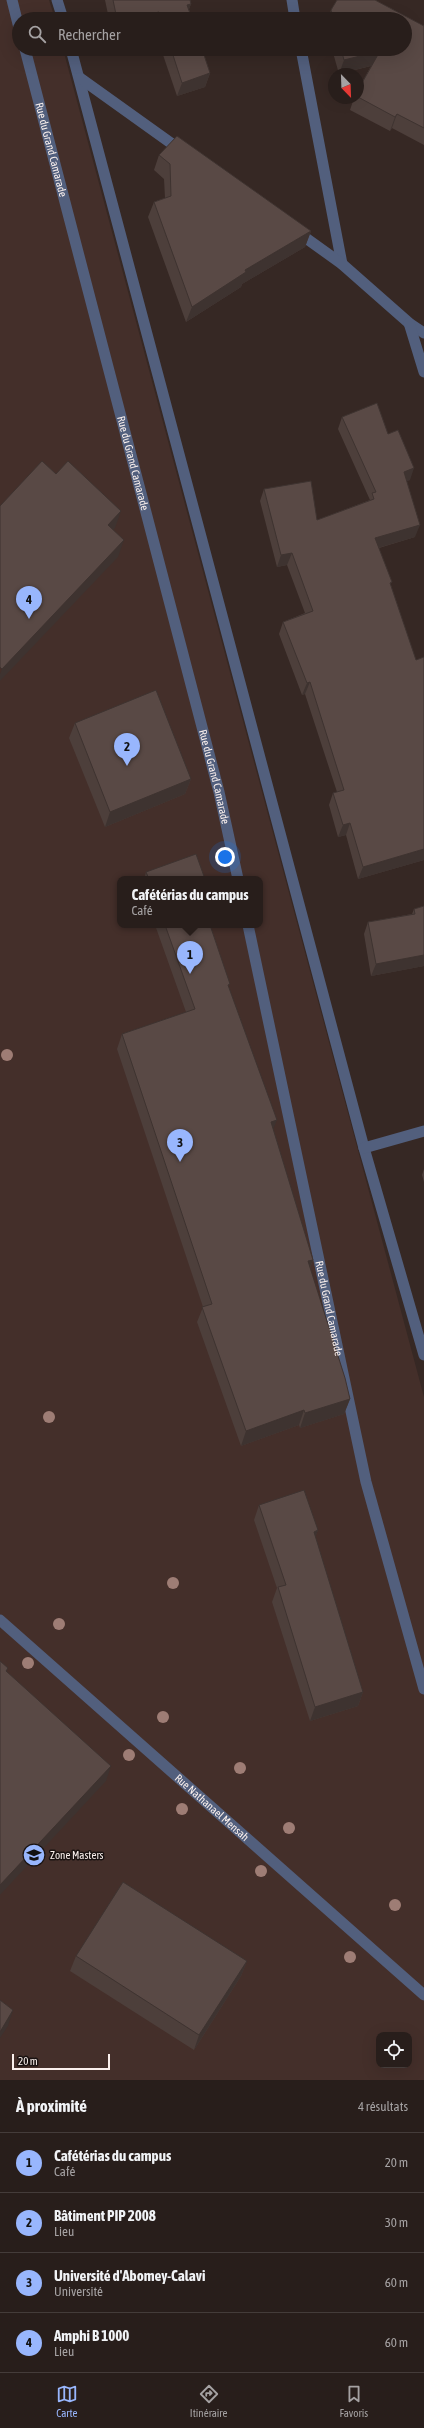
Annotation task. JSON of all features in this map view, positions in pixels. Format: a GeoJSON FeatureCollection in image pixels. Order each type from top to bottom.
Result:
{"type":"FeatureCollection","features":[{"type":"Feature","properties":{"kind":"street"},"geometry":{"type":"LineString","coordinates":[[12,0],[15,12]]}},
{"type":"Feature","properties":{"kind":"street"},"geometry":{"type":"LineString","coordinates":[[57,0],[61,12]]}},
{"type":"Feature","properties":{"kind":"street"},"geometry":{"type":"LineString","coordinates":[[292,0],[294,12]]}},
{"type":"Feature","properties":{"kind":"street","name":"Rue du Grand Camarade"},"geometry":{"type":"LineString","coordinates":[[27,56],[220,792],[237,876]]}},
{"type":"Feature","properties":{"kind":"street"},"geometry":{"type":"LineString","coordinates":[[74,56],[364,1148],[424,1355]]}},
{"type":"Feature","properties":{"kind":"street"},"geometry":{"type":"LineString","coordinates":[[302,56],[342,264]]}},
{"type":"Feature","properties":{"kind":"street"},"geometry":{"type":"LineString","coordinates":[[80,78],[188,155]]}},
{"type":"Feature","properties":{"kind":"street"},"geometry":{"type":"LineString","coordinates":[[284,223],[342,264],[409,323],[424,333]]}},
{"type":"Feature","properties":{"kind":"street"},"geometry":{"type":"LineString","coordinates":[[409,323],[424,372]]}},
{"type":"Feature","properties":{"kind":"street","name":"Rue du Grand Camarade"},"geometry":{"type":"LineString","coordinates":[[249,928],[366,1482],[424,1689]]}},
{"type":"Feature","properties":{"kind":"street"},"geometry":{"type":"LineString","coordinates":[[364,1148],[424,1131]]}},
{"type":"Feature","properties":{"kind":"street","name":"Rue Nathanael Mensah"},"geometry":{"type":"LineString","coordinates":[[0,1620],[424,1995]]}},
{"type":"Feature","properties":{"kind":"shaded area"},"geometry":{"type":"Polygon","coordinates":[[[0,0],[49,0],[53,12],[12,12],[12,56],[65,56],[424,1397],[424,2080],[0,2080],[0,0]]]}},
{"type":"Feature","properties":{"kind":"building"},"geometry":{"type":"Polygon","coordinates":[[[113,0],[190,0],[191,4],[187,5],[190,12],[116,12],[113,0]]]}},
{"type":"Feature","properties":{"kind":"building"},"geometry":{"type":"Polygon","coordinates":[[[337,0],[375,0],[398,12],[331,12],[331,10],[337,0]]]}},
{"type":"Feature","properties":{"kind":"building"},"geometry":{"type":"Polygon","coordinates":[[[412,20],[424,26],[424,128],[397,114],[395,117],[364,100],[364,79],[377,56],[412,56],[412,20]]]}},
{"type":"Feature","properties":{"kind":"building"},"geometry":{"type":"Polygon","coordinates":[[[173,56],[204,56],[210,73],[182,83],[173,56]]]}},
{"type":"Feature","properties":{"kind":"building"},"geometry":{"type":"Polygon","coordinates":[[[343,56],[360,56],[344,60],[343,56]]]}},
{"type":"Feature","properties":{"kind":"building"},"geometry":{"type":"Polygon","coordinates":[[[177,136],[311,231],[245,270],[246,272],[192,307],[154,202],[171,196],[170,164],[159,155],[177,136]]]}},
{"type":"Feature","properties":{"kind":"building"},"geometry":{"type":"Polygon","coordinates":[[[377,403],[388,434],[398,430],[414,468],[404,472],[420,525],[375,538],[392,582],[390,583],[416,660],[424,657],[424,849],[363,867],[350,823],[343,825],[333,793],[344,790],[310,682],[307,683],[283,622],[313,611],[292,553],[281,555],[264,489],[311,481],[317,520],[374,499],[372,493],[376,492],[342,417],[377,403]]]}},
{"type":"Feature","properties":{"kind":"building"},"geometry":{"type":"Polygon","coordinates":[[[42,461],[56,474],[68,461],[121,511],[108,525],[124,540],[2,669],[0,667],[0,506],[42,461]]]}},
{"type":"Feature","properties":{"kind":"building"},"geometry":{"type":"Polygon","coordinates":[[[156,690],[191,779],[110,812],[75,723],[156,690]]]}},
{"type":"Feature","properties":{"kind":"building"},"geometry":{"type":"Polygon","coordinates":[[[196,854],[204,876],[148,876],[146,872],[196,854]]]}},
{"type":"Feature","properties":{"kind":"building"},"geometry":{"type":"Polygon","coordinates":[[[424,906],[424,955],[376,964],[368,922],[415,914],[414,909],[424,906]]]}},
{"type":"Feature","properties":{"kind":"building"},"geometry":{"type":"Polygon","coordinates":[[[166,928],[211,928],[230,984],[228,985],[277,1120],[271,1122],[313,1260],[308,1261],[345,1378],[350,1399],[305,1413],[304,1410],[246,1431],[202,1307],[212,1304],[122,1034],[195,1009],[166,928]]]}},
{"type":"Feature","properties":{"kind":"building"},"geometry":{"type":"Polygon","coordinates":[[[304,1490],[318,1530],[314,1532],[363,1692],[315,1707],[278,1587],[286,1585],[259,1505],[304,1490]]]}},
{"type":"Feature","properties":{"kind":"building","name":"Zone Masters"},"geometry":{"type":"Polygon","coordinates":[[[0,1661],[8,1668],[6,1671],[111,1766],[0,1885],[0,1661]]]}},
{"type":"Feature","properties":{"kind":"building"},"geometry":{"type":"Polygon","coordinates":[[[123,1882],[247,1961],[199,2035],[76,1956],[123,1882]]]}},
{"type":"Feature","properties":{"kind":"building"},"geometry":{"type":"Polygon","coordinates":[[[0,2000],[13,2010],[0,2032],[0,2000]]]}},
{"type":"Feature","properties":{"kind":"place","name":"Amphi B 1000"},"geometry":{"type":"Point","coordinates":[29,619]}},
{"type":"Feature","properties":{"kind":"place","name":"Bâtiment PIP 2008"},"geometry":{"type":"Point","coordinates":[127,766]}},
{"type":"Feature","properties":{"kind":"place","name":"Cafétérias du campus"},"geometry":{"type":"Point","coordinates":[190,974]}},
{"type":"Feature","properties":{"kind":"place","name":"Université d'Abomey-Calavi"},"geometry":{"type":"Point","coordinates":[180,1162]}},
{"type":"Feature","properties":{"kind":"place","name":"Zone Masters"},"geometry":{"type":"Point","coordinates":[34,1855]}}]}
